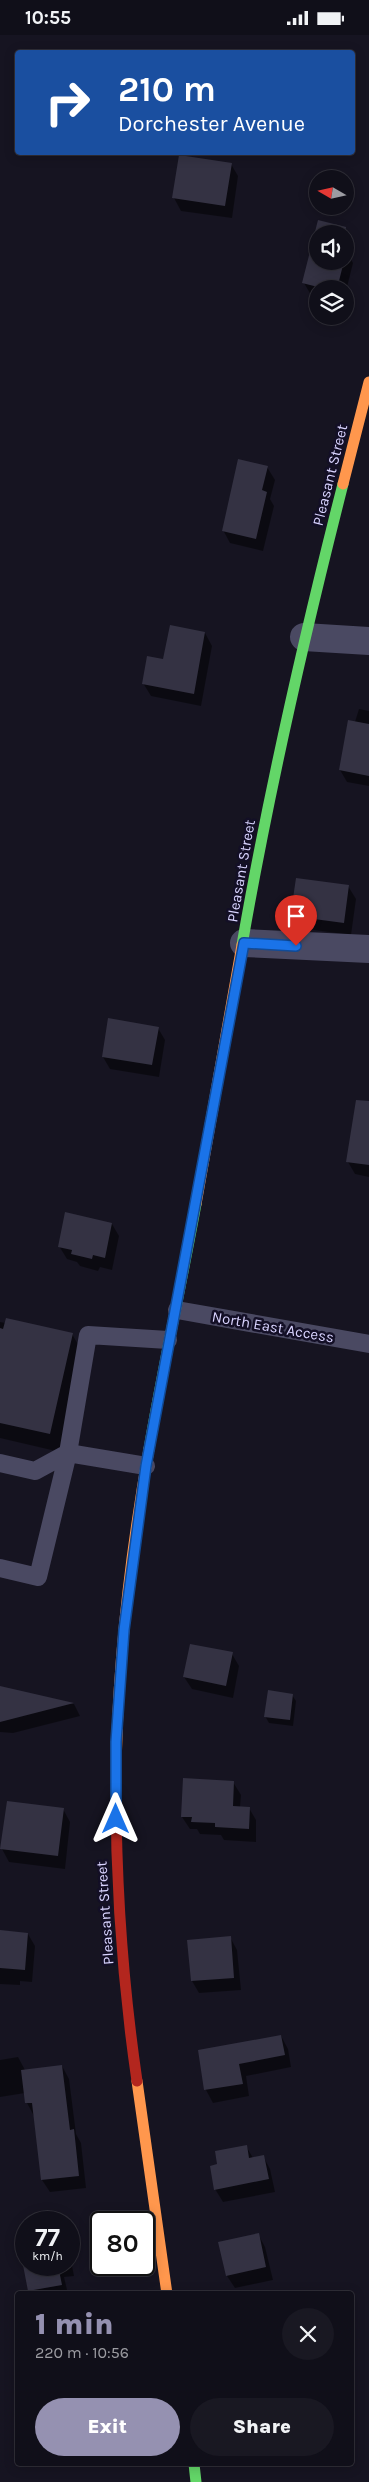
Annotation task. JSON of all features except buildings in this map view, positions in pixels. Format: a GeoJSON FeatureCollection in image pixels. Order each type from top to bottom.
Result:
{"type":"FeatureCollection","features":[{"type":"Feature","properties":{"kind":"highway","name":"Pleasant Street"},"geometry":{"type":"LineString","coordinates":[[167,2291],[128,2020],[116,1858],[116,1742],[124,1630],[146,1466],[168,1340],[177,1309],[244,943],[263,826],[304,637],[369,382]]}},
{"type":"Feature","properties":{"kind":"highway"},"geometry":{"type":"LineString","coordinates":[[194,2466],[196,2482]]}},
{"type":"Feature","properties":{"kind":"street"},"geometry":{"type":"LineString","coordinates":[[304,637],[369,641]]}},
{"type":"Feature","properties":{"kind":"street"},"geometry":{"type":"LineString","coordinates":[[244,943],[369,949]]}},
{"type":"Feature","properties":{"kind":"lane","name":"North East Access"},"geometry":{"type":"LineString","coordinates":[[177,1309],[369,1344]]}},
{"type":"Feature","properties":{"kind":"lane"},"geometry":{"type":"LineString","coordinates":[[0,1568],[38,1577],[68,1453],[88,1335],[168,1340]]}},
{"type":"Feature","properties":{"kind":"lane"},"geometry":{"type":"LineString","coordinates":[[0,1463],[35,1471],[68,1453],[146,1466]]}},
{"type":"Feature","properties":{"kind":"traffic: fast"},"geometry":{"type":"LineString","coordinates":[[242,945],[288,714],[343,484]]}},
{"type":"Feature","properties":{"kind":"traffic: fast"},"geometry":{"type":"LineString","coordinates":[[149,1449],[196,1204]]}},
{"type":"Feature","properties":{"kind":"traffic: fast"},"geometry":{"type":"LineString","coordinates":[[194,2466],[196,2482]]}},
{"type":"Feature","properties":{"kind":"traffic: slow"},"geometry":{"type":"LineString","coordinates":[[343,484],[369,382]]}},
{"type":"Feature","properties":{"kind":"traffic: slow"},"geometry":{"type":"LineString","coordinates":[[196,1204],[242,945]]}},
{"type":"Feature","properties":{"kind":"traffic: slow"},"geometry":{"type":"LineString","coordinates":[[116,1790],[118,1704],[125,1619],[135,1533],[149,1449]]}},
{"type":"Feature","properties":{"kind":"traffic: slow"},"geometry":{"type":"LineString","coordinates":[[137,2081],[167,2291]]}},
{"type":"Feature","properties":{"kind":"traffic: jam"},"geometry":{"type":"LineString","coordinates":[[116,1790],[121,1936],[137,2081]]}},
{"type":"Feature","properties":{"kind":"route"},"geometry":{"type":"LineString","coordinates":[[116,1819],[116,1742],[124,1630],[146,1466],[168,1340],[177,1309],[244,943],[296,946]]}}]}
